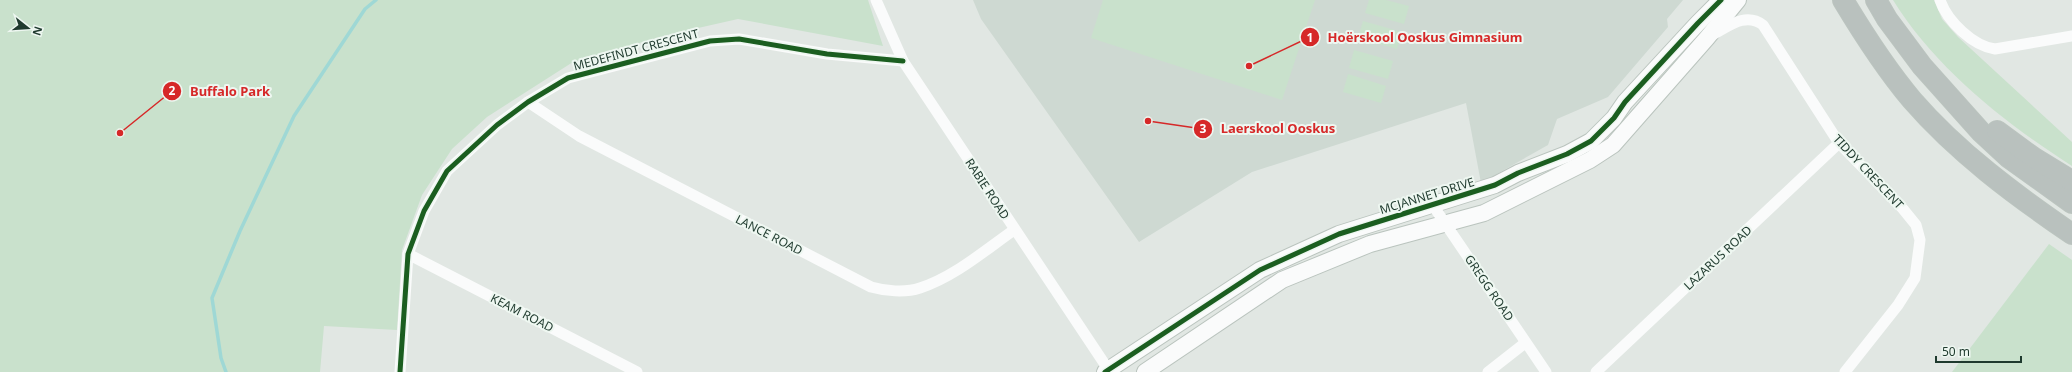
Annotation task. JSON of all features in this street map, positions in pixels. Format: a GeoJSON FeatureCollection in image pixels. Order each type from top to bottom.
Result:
{"type":"FeatureCollection","features":[{"type":"Feature","properties":{"kind":"highway"},"geometry":{"type":"LineString","coordinates":[[1843,0],[1876,53],[1913,100],[1949,137],[1990,173],[2066,230],[2072,245]]}},
{"type":"Feature","properties":{"kind":"highway"},"geometry":{"type":"LineString","coordinates":[[1876,0],[1900,38],[1922,66],[1981,132],[2008,157],[2072,203]]}},
{"type":"Feature","properties":{"kind":"highway"},"geometry":{"type":"LineString","coordinates":[[1961,109],[1985,123],[2034,158],[2072,181]]}},
{"type":"Feature","properties":{"kind":"street","name":"RABIE ROAD"},"geometry":{"type":"LineString","coordinates":[[876,0],[903,61],[1108,371]]}},
{"type":"Feature","properties":{"kind":"street"},"geometry":{"type":"LineString","coordinates":[[1940,0],[1949,16],[1964,32],[1988,48],[1995,49],[2072,36]]}},
{"type":"Feature","properties":{"kind":"street","name":"MCJANNET DRIVE"},"geometry":{"type":"LineString","coordinates":[[1145,372],[1282,280],[1370,244],[1484,213],[1573,160],[1604,128],[1698,23],[1730,2]]}},
{"type":"Feature","properties":{"kind":"street","name":"MCJANNET DRIVE"},"geometry":{"type":"LineString","coordinates":[[1108,371],[1260,270],[1339,234],[1495,185],[1518,173],[1573,160],[1613,145],[1708,38],[1730,2]]}},
{"type":"Feature","properties":{"kind":"street","name":"TIDDY CRESCENT"},"geometry":{"type":"LineString","coordinates":[[1708,38],[1738,21],[1747,18],[1757,20],[1763,25],[1839,143],[1904,209],[1916,226],[1920,240],[1916,278],[1898,305],[1845,372]]}},
{"type":"Feature","properties":{"kind":"street","name":"MEDEFINDT CRESCENT"},"geometry":{"type":"LineString","coordinates":[[400,372],[408,254],[413,236],[424,211],[447,171],[480,140],[528,102],[568,78],[710,41],[739,40],[827,54],[903,61]]}},
{"type":"Feature","properties":{"kind":"street","name":"LANCE ROAD"},"geometry":{"type":"LineString","coordinates":[[528,102],[579,136],[871,287],[885,290],[918,289],[948,276],[1014,230]]}},
{"type":"Feature","properties":{"kind":"street","name":"LAZARUS ROAD"},"geometry":{"type":"LineString","coordinates":[[1596,372],[1839,143]]}},
{"type":"Feature","properties":{"kind":"street","name":"GREGG ROAD"},"geometry":{"type":"LineString","coordinates":[[1432,204],[1546,372]]}},
{"type":"Feature","properties":{"kind":"street","name":"KEAM ROAD"},"geometry":{"type":"LineString","coordinates":[[408,254],[637,372]]}},
{"type":"Feature","properties":{"kind":"street"},"geometry":{"type":"LineString","coordinates":[[1488,372],[1525,343]]}},
{"type":"Feature","properties":{"kind":"shaded area"},"geometry":{"type":"Polygon","coordinates":[[[973,0],[1683,0],[1667,19],[1668,27],[1608,97],[1557,119],[1548,145],[1481,183],[1466,103],[1252,172],[1139,242],[981,19],[973,0]]]}},
{"type":"Feature","properties":{"kind":"green space"},"geometry":{"type":"Polygon","coordinates":[[[0,0],[868,0],[883,46],[738,19],[667,35],[573,62],[487,117],[452,149],[422,195],[402,250],[397,330],[324,326],[320,372],[0,372],[0,0]]]}},
{"type":"Feature","properties":{"kind":"green space"},"geometry":{"type":"Polygon","coordinates":[[[1103,0],[1315,0],[1282,100],[1091,38],[1103,0]]]}},
{"type":"Feature","properties":{"kind":"green space"},"geometry":{"type":"Polygon","coordinates":[[[1369,0],[1386,0],[1409,6],[1404,24],[1365,13],[1369,0]]]}},
{"type":"Feature","properties":{"kind":"green space"},"geometry":{"type":"Polygon","coordinates":[[[1893,0],[1934,0],[1942,19],[1958,37],[2072,142],[2072,166],[2022,132],[1974,93],[1929,49],[1893,0]]]}},
{"type":"Feature","properties":{"kind":"green space"},"geometry":{"type":"Polygon","coordinates":[[[1363,21],[1402,32],[1397,49],[1358,38],[1363,21]]]}},
{"type":"Feature","properties":{"kind":"green space"},"geometry":{"type":"Polygon","coordinates":[[[1354,50],[1393,61],[1388,79],[1349,68],[1354,50]]]}},
{"type":"Feature","properties":{"kind":"green space"},"geometry":{"type":"Polygon","coordinates":[[[1348,74],[1386,86],[1381,103],[1343,92],[1348,74]]]}},
{"type":"Feature","properties":{"kind":"green space"},"geometry":{"type":"Polygon","coordinates":[[[2049,244],[2072,260],[2072,372],[1952,372],[2049,244]]]}},
{"type":"Feature","properties":{"kind":"waterway"},"geometry":{"type":"LineString","coordinates":[[226,372],[221,358],[212,298],[240,231],[294,116],[365,9],[376,0]]}},
{"type":"Feature","properties":{"kind":"cycle path"},"geometry":{"type":"LineString","coordinates":[[1105,372],[1260,270],[1339,234],[1495,185],[1518,173],[1567,154],[1591,141],[1614,118],[1625,102],[1721,0]]}},
{"type":"Feature","properties":{"kind":"cycle path"},"geometry":{"type":"LineString","coordinates":[[400,372],[408,254],[424,211],[447,171],[497,125],[528,102],[568,78],[710,41],[739,39],[827,54],[903,61]]}},
{"type":"Feature","properties":{"kind":"place","name":"Hoërskool Ooskus Gimnasium"},"geometry":{"type":"Point","coordinates":[1249,66]}},
{"type":"Feature","properties":{"kind":"place","name":"Laerskool Ooskus"},"geometry":{"type":"Point","coordinates":[1148,121]}},
{"type":"Feature","properties":{"kind":"place","name":"Buffalo Park"},"geometry":{"type":"Point","coordinates":[120,133]}}]}
